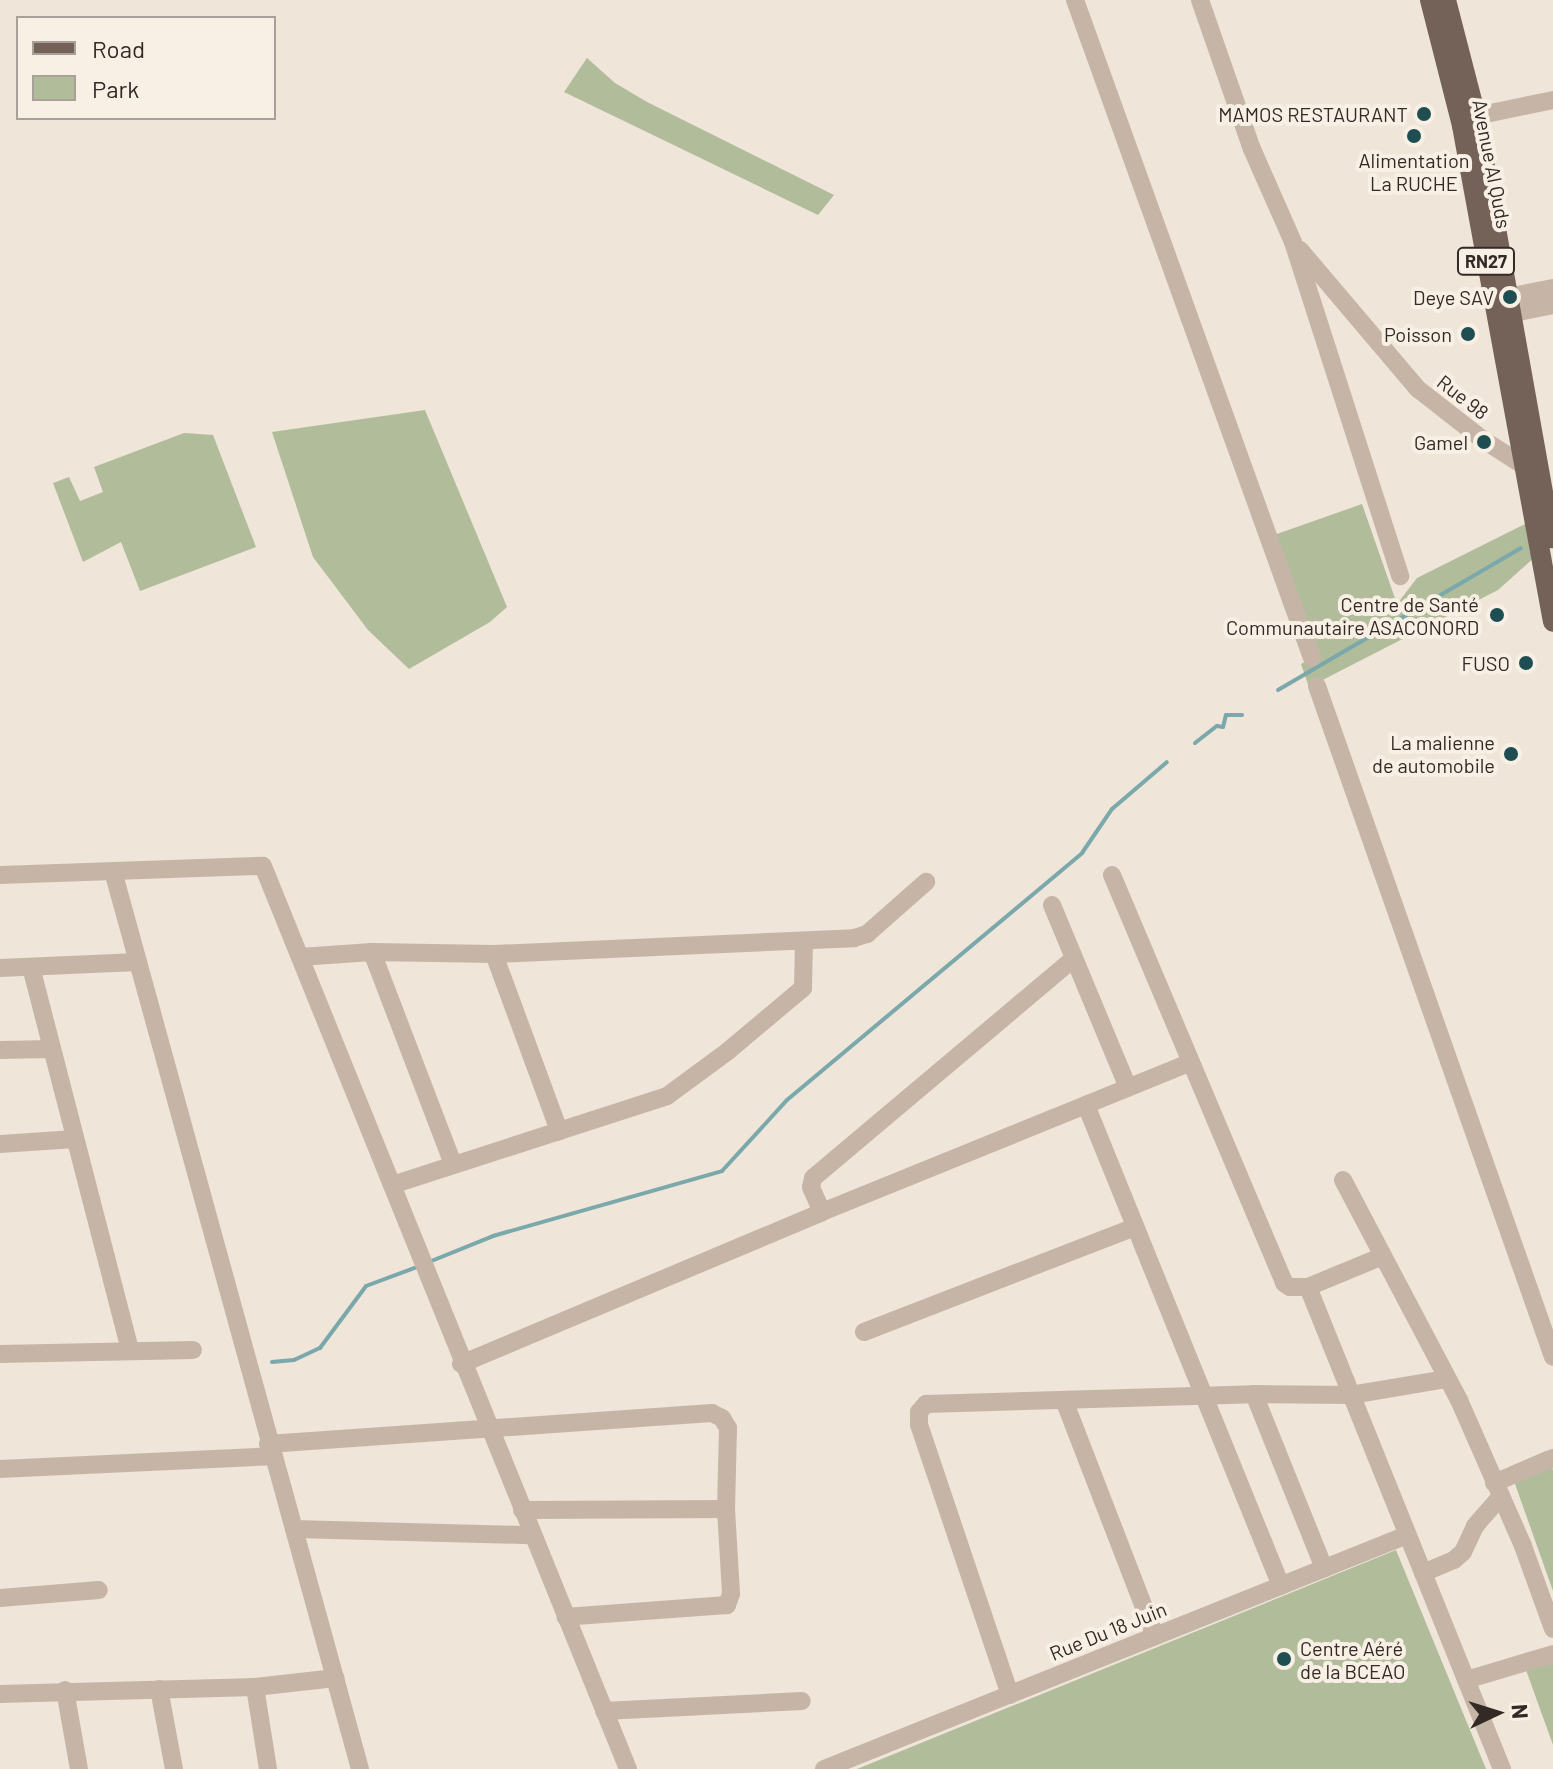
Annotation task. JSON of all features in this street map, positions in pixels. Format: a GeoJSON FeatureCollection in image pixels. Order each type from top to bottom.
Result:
{"type":"FeatureCollection","features":[{"type":"Feature","properties":{"kind":"main road","name":"Avenue Al Quds"},"geometry":{"type":"LineString","coordinates":[[1430,0],[1503,307],[1547,552],[1553,622]]}},
{"type":"Feature","properties":{"kind":"main road","name":"Avenue Al Quds"},"geometry":{"type":"LineString","coordinates":[[1446,0],[1476,116],[1524,466],[1541,522]]}},
{"type":"Feature","properties":{"kind":"street"},"geometry":{"type":"LineString","coordinates":[[1075,0],[1312,658]]}},
{"type":"Feature","properties":{"kind":"street"},"geometry":{"type":"LineString","coordinates":[[1200,0],[1252,149],[1293,242],[1400,576]]}},
{"type":"Feature","properties":{"kind":"street"},"geometry":{"type":"LineString","coordinates":[[1476,116],[1553,100]]}},
{"type":"Feature","properties":{"kind":"street","name":"Rue 98"},"geometry":{"type":"LineString","coordinates":[[1293,242],[1418,389],[1482,439],[1524,466]]}},
{"type":"Feature","properties":{"kind":"street"},"geometry":{"type":"LineString","coordinates":[[1503,307],[1553,288]]}},
{"type":"Feature","properties":{"kind":"street"},"geometry":{"type":"LineString","coordinates":[[1503,307],[1553,305]]}},
{"type":"Feature","properties":{"kind":"street"},"geometry":{"type":"LineString","coordinates":[[1317,686],[1553,1357]]}},
{"type":"Feature","properties":{"kind":"street"},"geometry":{"type":"LineString","coordinates":[[0,875],[263,866],[419,1252],[428,1283],[628,1769]]}},
{"type":"Feature","properties":{"kind":"street"},"geometry":{"type":"LineString","coordinates":[[113,871],[360,1769]]}},
{"type":"Feature","properties":{"kind":"street"},"geometry":{"type":"LineString","coordinates":[[1112,875],[1284,1283],[1290,1287],[1308,1287],[1383,1256]]}},
{"type":"Feature","properties":{"kind":"street"},"geometry":{"type":"LineString","coordinates":[[300,957],[372,952],[494,954],[854,938],[867,934],[926,882]]}},
{"type":"Feature","properties":{"kind":"street"},"geometry":{"type":"LineString","coordinates":[[1052,905],[1128,1088]]}},
{"type":"Feature","properties":{"kind":"street"},"geometry":{"type":"LineString","coordinates":[[392,1185],[667,1096],[728,1051],[803,988],[804,941]]}},
{"type":"Feature","properties":{"kind":"street"},"geometry":{"type":"LineString","coordinates":[[372,952],[453,1164]]}},
{"type":"Feature","properties":{"kind":"street"},"geometry":{"type":"LineString","coordinates":[[494,954],[559,1131]]}},
{"type":"Feature","properties":{"kind":"street"},"geometry":{"type":"LineString","coordinates":[[822,1212],[811,1187],[813,1178],[1074,958]]}},
{"type":"Feature","properties":{"kind":"street"},"geometry":{"type":"LineString","coordinates":[[0,968],[138,962]]}},
{"type":"Feature","properties":{"kind":"street"},"geometry":{"type":"LineString","coordinates":[[31,967],[130,1350]]}},
{"type":"Feature","properties":{"kind":"street"},"geometry":{"type":"LineString","coordinates":[[0,1050],[52,1049]]}},
{"type":"Feature","properties":{"kind":"street"},"geometry":{"type":"LineString","coordinates":[[461,1364],[822,1212],[1191,1062]]}},
{"type":"Feature","properties":{"kind":"street"},"geometry":{"type":"LineString","coordinates":[[1086,1105],[1281,1586]]}},
{"type":"Feature","properties":{"kind":"street"},"geometry":{"type":"LineString","coordinates":[[0,1144],[75,1139]]}},
{"type":"Feature","properties":{"kind":"street"},"geometry":{"type":"LineString","coordinates":[[1343,1180],[1447,1379],[1523,1546],[1553,1629]]}},
{"type":"Feature","properties":{"kind":"street"},"geometry":{"type":"LineString","coordinates":[[864,1332],[1135,1227]]}},
{"type":"Feature","properties":{"kind":"street"},"geometry":{"type":"LineString","coordinates":[[1308,1287],[1502,1769]]}},
{"type":"Feature","properties":{"kind":"street"},"geometry":{"type":"LineString","coordinates":[[0,1354],[193,1350]]}},
{"type":"Feature","properties":{"kind":"street"},"geometry":{"type":"LineString","coordinates":[[1010,1695],[919,1425],[919,1412],[926,1404],[1203,1395],[1351,1395],[1447,1379]]}},
{"type":"Feature","properties":{"kind":"street"},"geometry":{"type":"LineString","coordinates":[[1254,1394],[1324,1568]]}},
{"type":"Feature","properties":{"kind":"street"},"geometry":{"type":"LineString","coordinates":[[1064,1400],[1155,1636]]}},
{"type":"Feature","properties":{"kind":"street"},"geometry":{"type":"LineString","coordinates":[[0,1469],[270,1450],[488,1427],[712,1413],[722,1418],[728,1428],[726,1509],[731,1594],[727,1605],[565,1617]]}},
{"type":"Feature","properties":{"kind":"street"},"geometry":{"type":"LineString","coordinates":[[1423,1573],[1454,1560],[1463,1552],[1497,1490],[1553,1458]]}},
{"type":"Feature","properties":{"kind":"street"},"geometry":{"type":"LineString","coordinates":[[522,1510],[726,1509]]}},
{"type":"Feature","properties":{"kind":"street"},"geometry":{"type":"LineString","coordinates":[[294,1529],[530,1535]]}},
{"type":"Feature","properties":{"kind":"street","name":"Rue Du 18 Juin"},"geometry":{"type":"LineString","coordinates":[[824,1769],[1407,1535]]}},
{"type":"Feature","properties":{"kind":"street"},"geometry":{"type":"LineString","coordinates":[[0,1598],[99,1590]]}},
{"type":"Feature","properties":{"kind":"street"},"geometry":{"type":"LineString","coordinates":[[1466,1680],[1553,1654]]}},
{"type":"Feature","properties":{"kind":"street"},"geometry":{"type":"LineString","coordinates":[[0,1694],[255,1687],[335,1678]]}},
{"type":"Feature","properties":{"kind":"street"},"geometry":{"type":"LineString","coordinates":[[255,1687],[268,1769]]}},
{"type":"Feature","properties":{"kind":"street"},"geometry":{"type":"LineString","coordinates":[[159,1689],[174,1769]]}},
{"type":"Feature","properties":{"kind":"street"},"geometry":{"type":"LineString","coordinates":[[65,1690],[79,1769]]}},
{"type":"Feature","properties":{"kind":"street"},"geometry":{"type":"LineString","coordinates":[[604,1711],[802,1701]]}},
{"type":"Feature","properties":{"kind":"green space"},"geometry":{"type":"Polygon","coordinates":[[[587,58],[615,83],[647,102],[834,195],[818,215],[564,92],[587,58]]]}},
{"type":"Feature","properties":{"kind":"green space"},"geometry":{"type":"Polygon","coordinates":[[[425,410],[507,607],[490,622],[409,669],[368,630],[313,557],[272,432],[425,410]]]}},
{"type":"Feature","properties":{"kind":"green space"},"geometry":{"type":"Polygon","coordinates":[[[184,433],[213,435],[256,547],[140,591],[121,542],[83,562],[53,483],[69,477],[80,501],[103,492],[94,467],[184,433]]]}},
{"type":"Feature","properties":{"kind":"green space"},"geometry":{"type":"Polygon","coordinates":[[[1362,504],[1397,604],[1417,578],[1529,522],[1535,557],[1498,590],[1309,687],[1301,664],[1316,655],[1274,535],[1362,504]]]}},
{"type":"Feature","properties":{"kind":"green space"},"geometry":{"type":"Polygon","coordinates":[[[1546,1451],[1553,1470],[1553,1591],[1509,1467],[1546,1451]]]}},
{"type":"Feature","properties":{"kind":"green space","name":"Centre Aéré de la BCEAO"},"geometry":{"type":"Polygon","coordinates":[[[1396,1550],[1486,1769],[857,1769],[1396,1550]]]}},
{"type":"Feature","properties":{"kind":"green space"},"geometry":{"type":"Polygon","coordinates":[[[1553,1660],[1553,1745],[1526,1670],[1553,1660]]]}},
{"type":"Feature","properties":{"kind":"waterway"},"geometry":{"type":"LineString","coordinates":[[1278,690],[1521,548]]}},
{"type":"Feature","properties":{"kind":"waterway"},"geometry":{"type":"LineString","coordinates":[[1195,743],[1217,726],[1223,727],[1226,715],[1242,715]]}},
{"type":"Feature","properties":{"kind":"waterway"},"geometry":{"type":"LineString","coordinates":[[429,1262],[493,1236],[722,1171],[787,1100],[1082,853],[1112,809],[1167,762]]}},
{"type":"Feature","properties":{"kind":"waterway"},"geometry":{"type":"LineString","coordinates":[[272,1362],[294,1360],[320,1348],[366,1286],[417,1267]]}},
{"type":"Feature","properties":{"kind":"place","name":"MAMOS RESTAURANT"},"geometry":{"type":"Point","coordinates":[1424,114]}},
{"type":"Feature","properties":{"kind":"place","name":"Alimentation La RUCHE"},"geometry":{"type":"Point","coordinates":[1414,136]}},
{"type":"Feature","properties":{"kind":"place","name":"Deye SAV"},"geometry":{"type":"Point","coordinates":[1510,297]}},
{"type":"Feature","properties":{"kind":"place","name":"Poisson"},"geometry":{"type":"Point","coordinates":[1468,334]}},
{"type":"Feature","properties":{"kind":"place","name":"Gamel"},"geometry":{"type":"Point","coordinates":[1484,442]}},
{"type":"Feature","properties":{"kind":"place","name":"Centre de Santé Communautaire ASACONORD"},"geometry":{"type":"Point","coordinates":[1497,615]}},
{"type":"Feature","properties":{"kind":"place","name":"FUSO"},"geometry":{"type":"Point","coordinates":[1526,663]}},
{"type":"Feature","properties":{"kind":"place","name":"La malienne de automobile"},"geometry":{"type":"Point","coordinates":[1511,754]}},
{"type":"Feature","properties":{"kind":"place","name":"Centre Aéré de la BCEAO"},"geometry":{"type":"Point","coordinates":[1284,1659]}}]}
